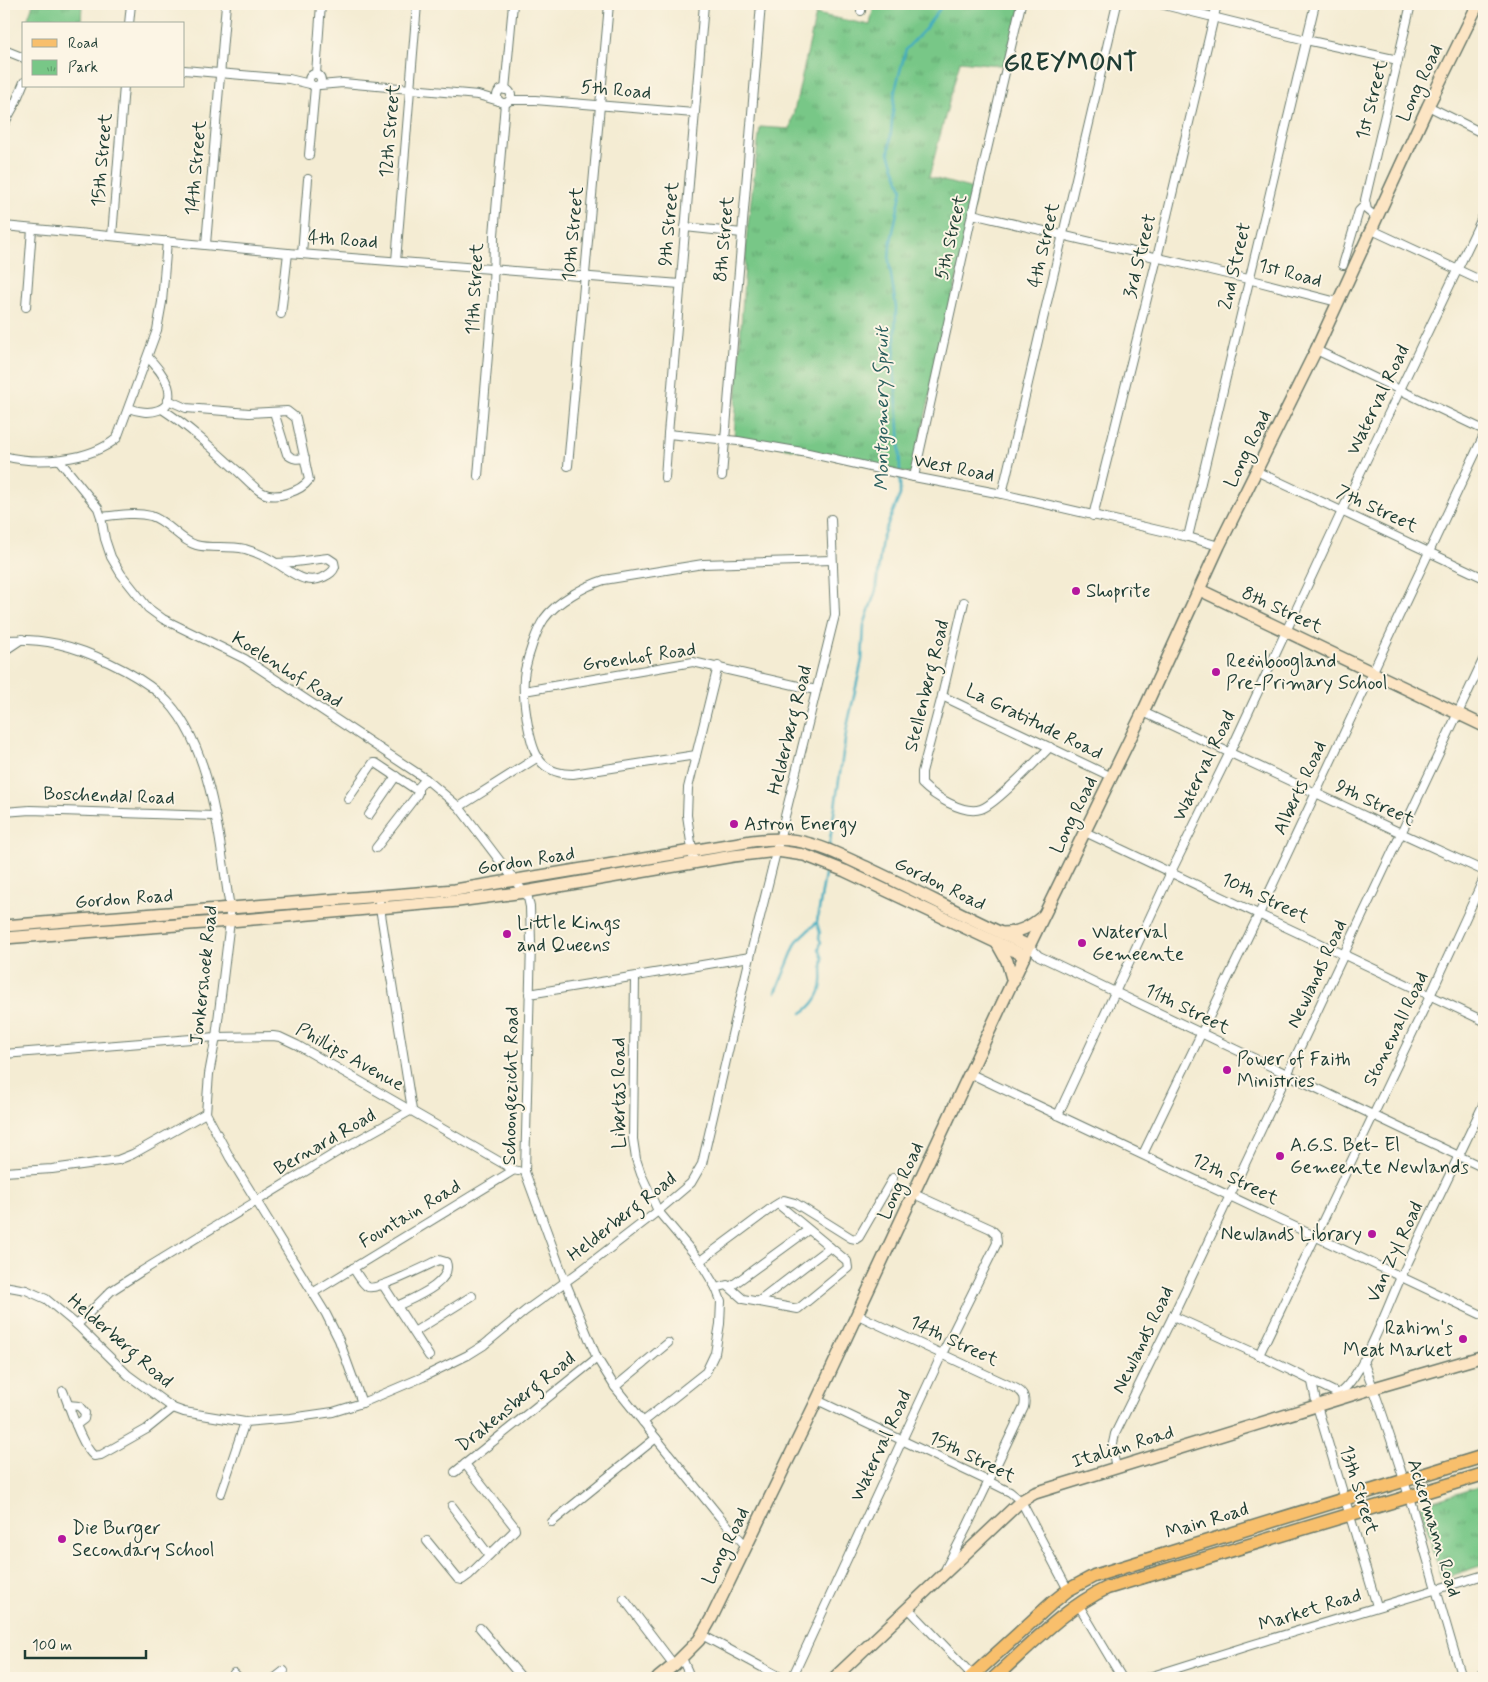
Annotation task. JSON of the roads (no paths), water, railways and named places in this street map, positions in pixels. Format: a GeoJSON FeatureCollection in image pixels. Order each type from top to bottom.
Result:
{"type":"FeatureCollection","features":[{"type":"Feature","properties":{"kind":"main road","name":"Main Road"},"geometry":{"type":"LineString","coordinates":[[973,1677],[1047,1607],[1068,1590],[1094,1576],[1484,1456]]}},
{"type":"Feature","properties":{"kind":"main road","name":"Main Road"},"geometry":{"type":"LineString","coordinates":[[994,1678],[1063,1615],[1092,1596],[1120,1584],[1484,1474]]}},
{"type":"Feature","properties":{"kind":"street"},"geometry":{"type":"LineString","coordinates":[[129,22],[131,4]]}},
{"type":"Feature","properties":{"kind":"street","name":"14th Street"},"geometry":{"type":"LineString","coordinates":[[206,244],[226,4]]}},
{"type":"Feature","properties":{"kind":"street"},"geometry":{"type":"LineString","coordinates":[[309,156],[321,4]]}},
{"type":"Feature","properties":{"kind":"street","name":"12th Street"},"geometry":{"type":"LineString","coordinates":[[396,261],[417,4]]}},
{"type":"Feature","properties":{"kind":"street","name":"11th Street"},"geometry":{"type":"LineString","coordinates":[[478,476],[493,294],[494,235],[512,4]]}},
{"type":"Feature","properties":{"kind":"street","name":"10th Street"},"geometry":{"type":"LineString","coordinates":[[568,466],[609,4]]}},
{"type":"Feature","properties":{"kind":"street","name":"9th Street"},"geometry":{"type":"LineString","coordinates":[[665,478],[704,4]]}},
{"type":"Feature","properties":{"kind":"street","name":"8th Street"},"geometry":{"type":"LineString","coordinates":[[722,476],[761,4]]}},
{"type":"Feature","properties":{"kind":"street","name":"5th Street"},"geometry":{"type":"LineString","coordinates":[[914,477],[1021,4]]}},
{"type":"Feature","properties":{"kind":"street","name":"4th Street"},"geometry":{"type":"LineString","coordinates":[[1002,494],[1117,4]]}},
{"type":"Feature","properties":{"kind":"street"},"geometry":{"type":"LineString","coordinates":[[1160,4],[1306,40],[1398,60]]}},
{"type":"Feature","properties":{"kind":"street","name":"3rd Street"},"geometry":{"type":"LineString","coordinates":[[1093,516],[1217,4]]}},
{"type":"Feature","properties":{"kind":"street","name":"2nd Street"},"geometry":{"type":"LineString","coordinates":[[1188,537],[1315,4]]}},
{"type":"Feature","properties":{"kind":"street","name":"1st Street"},"geometry":{"type":"LineString","coordinates":[[1343,265],[1359,211],[1365,204],[1369,177],[1410,4]]}},
{"type":"Feature","properties":{"kind":"street","name":"Long Road"},"geometry":{"type":"LineString","coordinates":[[658,1678],[701,1638],[818,1400],[1027,951],[1143,712],[1219,546],[1316,350],[1428,106],[1478,4]]}},
{"type":"Feature","properties":{"kind":"street"},"geometry":{"type":"LineString","coordinates":[[5,50],[22,53]]}},
{"type":"Feature","properties":{"kind":"street"},"geometry":{"type":"LineString","coordinates":[[5,50],[22,57]]}},
{"type":"Feature","properties":{"kind":"street","name":"5th Road"},"geometry":{"type":"LineString","coordinates":[[185,70],[694,113]]}},
{"type":"Feature","properties":{"kind":"street"},"geometry":{"type":"LineString","coordinates":[[4,124],[22,87]]}},
{"type":"Feature","properties":{"kind":"street","name":"15th Street"},"geometry":{"type":"LineString","coordinates":[[112,236],[124,88]]}},
{"type":"Feature","properties":{"kind":"street"},"geometry":{"type":"LineString","coordinates":[[1428,106],[1484,134]]}},
{"type":"Feature","properties":{"kind":"street"},"geometry":{"type":"LineString","coordinates":[[302,254],[308,179]]}},
{"type":"Feature","properties":{"kind":"street"},"geometry":{"type":"LineString","coordinates":[[1365,204],[1367,210],[1377,218]]}},
{"type":"Feature","properties":{"kind":"street","name":"1st Road"},"geometry":{"type":"LineString","coordinates":[[972,214],[1337,302]]}},
{"type":"Feature","properties":{"kind":"street","name":"Waterval Road"},"geometry":{"type":"LineString","coordinates":[[1058,1115],[1114,992],[1230,752],[1342,510],[1484,214]]}},
{"type":"Feature","properties":{"kind":"street","name":"4th Road"},"geometry":{"type":"LineString","coordinates":[[4,226],[288,253],[680,284]]}},
{"type":"Feature","properties":{"kind":"street"},"geometry":{"type":"LineString","coordinates":[[685,227],[742,233]]}},
{"type":"Feature","properties":{"kind":"street"},"geometry":{"type":"LineString","coordinates":[[26,307],[32,229]]}},
{"type":"Feature","properties":{"kind":"street"},"geometry":{"type":"LineString","coordinates":[[1372,230],[1458,268],[1484,282]]}},
{"type":"Feature","properties":{"kind":"street"},"geometry":{"type":"LineString","coordinates":[[4,456],[19,460],[59,460],[102,448],[117,438],[157,330],[162,302],[167,242]]}},
{"type":"Feature","properties":{"kind":"street"},"geometry":{"type":"LineString","coordinates":[[281,314],[288,253]]}},
{"type":"Feature","properties":{"kind":"street"},"geometry":{"type":"LineString","coordinates":[[1316,350],[1484,430]]}},
{"type":"Feature","properties":{"kind":"street"},"geometry":{"type":"LineString","coordinates":[[129,408],[143,413],[156,412],[162,409],[168,400],[168,386],[159,370],[148,357]]}},
{"type":"Feature","properties":{"kind":"street"},"geometry":{"type":"LineString","coordinates":[[162,409],[182,422],[264,494],[283,494],[305,486],[309,480],[296,418],[287,411],[249,413],[186,408],[168,400]]}},
{"type":"Feature","properties":{"kind":"street"},"geometry":{"type":"LineString","coordinates":[[274,412],[287,454],[291,458],[305,458]]}},
{"type":"Feature","properties":{"kind":"street","name":"West Road"},"geometry":{"type":"LineString","coordinates":[[668,434],[725,440],[808,453],[914,477],[1002,494],[1188,537],[1219,546]]}},
{"type":"Feature","properties":{"kind":"street","name":"Alberts Road"},"geometry":{"type":"LineString","coordinates":[[1143,1154],[1259,914],[1484,435]]}},
{"type":"Feature","properties":{"kind":"street","name":"Koelenhof Road"},"geometry":{"type":"LineString","coordinates":[[59,460],[98,508],[112,557],[125,580],[148,608],[163,619],[246,659],[426,779],[459,807],[524,892]]}},
{"type":"Feature","properties":{"kind":"street","name":"7th Street"},"geometry":{"type":"LineString","coordinates":[[1256,471],[1484,578]]}},
{"type":"Feature","properties":{"kind":"street"},"geometry":{"type":"LineString","coordinates":[[101,517],[149,516],[157,519],[195,545],[247,550],[276,563],[306,580],[313,580],[327,575],[335,567],[334,562],[328,558],[276,563]]}},
{"type":"Feature","properties":{"kind":"street","name":"Helderberg Road"},"geometry":{"type":"LineString","coordinates":[[4,1286],[26,1290],[46,1299],[77,1325],[128,1375],[173,1408],[189,1413],[245,1422],[333,1412],[362,1403],[468,1355],[484,1345],[658,1212],[691,1183],[702,1164],[750,957],[835,615],[831,519]]}},
{"type":"Feature","properties":{"kind":"street"},"geometry":{"type":"LineString","coordinates":[[696,755],[573,774],[556,772],[542,762],[538,757],[531,736],[524,691],[525,668],[544,619],[552,610],[590,584],[604,580],[703,564],[832,560]]}},
{"type":"Feature","properties":{"kind":"street","name":"8th Street"},"geometry":{"type":"LineString","coordinates":[[1200,590],[1484,726]]}},
{"type":"Feature","properties":{"kind":"street","name":"Stellenberg Road"},"geometry":{"type":"LineString","coordinates":[[964,602],[921,778],[922,784],[939,798],[963,808],[980,809],[995,799],[1050,747]]}},
{"type":"Feature","properties":{"kind":"street"},"geometry":{"type":"LineString","coordinates":[[4,651],[22,639]]}},
{"type":"Feature","properties":{"kind":"street","name":"Jonkershoek Road"},"geometry":{"type":"LineString","coordinates":[[4,640],[22,639],[56,642],[84,651],[126,671],[160,695],[176,712],[191,738],[203,768],[214,816],[230,908],[216,1037],[209,1074],[206,1113]]}},
{"type":"Feature","properties":{"kind":"street","name":"Newlands Road"},"geometry":{"type":"LineString","coordinates":[[1116,1468],[1112,1448],[1115,1434],[1288,1075],[1484,658]]}},
{"type":"Feature","properties":{"kind":"street","name":"Groenhof Road"},"geometry":{"type":"LineString","coordinates":[[524,691],[693,662],[718,666],[816,690]]}},
{"type":"Feature","properties":{"kind":"street"},"geometry":{"type":"LineString","coordinates":[[693,857],[687,815],[690,779],[718,666]]}},
{"type":"Feature","properties":{"kind":"street","name":"La Gratitude Road"},"geometry":{"type":"LineString","coordinates":[[942,696],[1112,777]]}},
{"type":"Feature","properties":{"kind":"street","name":"9th Street"},"geometry":{"type":"LineString","coordinates":[[1143,712],[1484,871]]}},
{"type":"Feature","properties":{"kind":"street"},"geometry":{"type":"LineString","coordinates":[[459,807],[538,757]]}},
{"type":"Feature","properties":{"kind":"street"},"geometry":{"type":"LineString","coordinates":[[348,799],[373,763],[418,788]]}},
{"type":"Feature","properties":{"kind":"street"},"geometry":{"type":"LineString","coordinates":[[369,815],[396,776]]}},
{"type":"Feature","properties":{"kind":"street"},"geometry":{"type":"LineString","coordinates":[[376,848],[417,796],[418,788],[426,779]]}},
{"type":"Feature","properties":{"kind":"street","name":"Boschendal Road"},"geometry":{"type":"LineString","coordinates":[[4,812],[38,811],[214,816]]}},
{"type":"Feature","properties":{"kind":"street","name":"10th Street"},"geometry":{"type":"LineString","coordinates":[[1086,832],[1484,1021]]}},
{"type":"Feature","properties":{"kind":"street","name":"Gordon Road"},"geometry":{"type":"LineString","coordinates":[[4,938],[458,901],[524,892],[693,857],[754,840],[780,838],[796,840],[828,851],[936,900],[998,937]]}},
{"type":"Feature","properties":{"kind":"street","name":"Gordon Road"},"geometry":{"type":"LineString","coordinates":[[4,926],[454,890],[514,880],[693,857],[777,851],[804,854],[1027,951]]}},
{"type":"Feature","properties":{"kind":"street","name":"Stonewall Road"},"geometry":{"type":"LineString","coordinates":[[1259,1355],[1430,996],[1484,878]]}},
{"type":"Feature","properties":{"kind":"street","name":"Schoongezicht Road"},"geometry":{"type":"LineString","coordinates":[[524,892],[530,907],[531,943],[524,1172],[565,1282],[597,1358],[615,1386],[643,1422],[719,1516],[746,1546]]}},
{"type":"Feature","properties":{"kind":"street"},"geometry":{"type":"LineString","coordinates":[[378,896],[412,1110]]}},
{"type":"Feature","properties":{"kind":"street"},"geometry":{"type":"LineString","coordinates":[[1013,982],[1008,961],[998,937],[1022,930],[1036,922],[1046,913]]}},
{"type":"Feature","properties":{"kind":"street","name":"11th Street"},"geometry":{"type":"LineString","coordinates":[[1027,951],[1484,1168]]}},
{"type":"Feature","properties":{"kind":"street"},"geometry":{"type":"LineString","coordinates":[[529,994],[750,957]]}},
{"type":"Feature","properties":{"kind":"street","name":"Libertas Road"},"geometry":{"type":"LineString","coordinates":[[635,977],[633,1139],[636,1159],[658,1212],[700,1262],[716,1288],[721,1301],[720,1324],[714,1353],[706,1372],[643,1422]]}},
{"type":"Feature","properties":{"kind":"street","name":"Phillips Avenue"},"geometry":{"type":"LineString","coordinates":[[4,1054],[216,1037],[273,1036],[288,1040],[514,1170]]}},
{"type":"Feature","properties":{"kind":"street","name":"12th Street"},"geometry":{"type":"LineString","coordinates":[[971,1074],[1484,1316]]}},
{"type":"Feature","properties":{"kind":"street","name":"Van Zyl Road"},"geometry":{"type":"LineString","coordinates":[[1342,1396],[1363,1361],[1401,1276],[1484,1103]]}},
{"type":"Feature","properties":{"kind":"street","name":"Bernard Road"},"geometry":{"type":"LineString","coordinates":[[77,1325],[111,1291],[342,1149],[412,1110]]}},
{"type":"Feature","properties":{"kind":"street"},"geometry":{"type":"LineString","coordinates":[[4,1172],[52,1169],[118,1160],[134,1154],[187,1122],[206,1113],[230,1158],[314,1292],[339,1340],[362,1403]]}},
{"type":"Feature","properties":{"kind":"street"},"geometry":{"type":"LineString","coordinates":[[514,1170],[524,1172]]}},
{"type":"Feature","properties":{"kind":"street","name":"Fountain Road"},"geometry":{"type":"LineString","coordinates":[[314,1292],[514,1170]]}},
{"type":"Feature","properties":{"kind":"street"},"geometry":{"type":"LineString","coordinates":[[700,1262],[784,1200],[788,1200],[851,1238],[859,1238],[893,1178]]}},
{"type":"Feature","properties":{"kind":"street","name":"Waterval Road"},"geometry":{"type":"LineString","coordinates":[[792,1678],[942,1354],[996,1247],[997,1238],[991,1229],[914,1194]]}},
{"type":"Feature","properties":{"kind":"street"},"geometry":{"type":"LineString","coordinates":[[716,1288],[726,1285],[743,1299],[800,1308],[848,1268],[847,1261],[778,1204]]}},
{"type":"Feature","properties":{"kind":"street"},"geometry":{"type":"LineString","coordinates":[[730,1287],[808,1230]]}},
{"type":"Feature","properties":{"kind":"street"},"geometry":{"type":"LineString","coordinates":[[758,1302],[830,1247]]}},
{"type":"Feature","properties":{"kind":"street"},"geometry":{"type":"LineString","coordinates":[[352,1268],[367,1286],[376,1287],[439,1260],[446,1262],[448,1265],[447,1271],[441,1281],[432,1288],[397,1306]]}},
{"type":"Feature","properties":{"kind":"street"},"geometry":{"type":"LineString","coordinates":[[382,1284],[397,1306],[414,1332],[429,1356],[397,1306]]}},
{"type":"Feature","properties":{"kind":"street"},"geometry":{"type":"LineString","coordinates":[[414,1332],[472,1296]]}},
{"type":"Feature","properties":{"kind":"street","name":"14th Street"},"geometry":{"type":"LineString","coordinates":[[858,1315],[1020,1391],[1025,1398],[1024,1407],[988,1481]]}},
{"type":"Feature","properties":{"kind":"street"},"geometry":{"type":"LineString","coordinates":[[1173,1316],[1259,1355],[1342,1396]]}},
{"type":"Feature","properties":{"kind":"street"},"geometry":{"type":"LineString","coordinates":[[615,1386],[668,1343]]}},
{"type":"Feature","properties":{"kind":"street","name":"Italian Road"},"geometry":{"type":"LineString","coordinates":[[834,1678],[1021,1501],[1035,1493],[1317,1406],[1342,1396],[1484,1356]]}},
{"type":"Feature","properties":{"kind":"street","name":"Drakensberg Road"},"geometry":{"type":"LineString","coordinates":[[455,1472],[597,1358]]}},
{"type":"Feature","properties":{"kind":"street"},"geometry":{"type":"LineString","coordinates":[[1363,1361],[1374,1388]]}},
{"type":"Feature","properties":{"kind":"street","name":"13th Street"},"geometry":{"type":"LineString","coordinates":[[1312,1382],[1317,1406],[1377,1606]]}},
{"type":"Feature","properties":{"kind":"street","name":"Ackermann Road"},"geometry":{"type":"LineString","coordinates":[[1374,1388],[1462,1678]]}},
{"type":"Feature","properties":{"kind":"street"},"geometry":{"type":"LineString","coordinates":[[63,1391],[76,1425],[94,1456],[101,1455],[147,1429],[173,1408]]}},
{"type":"Feature","properties":{"kind":"street","name":"15th Street"},"geometry":{"type":"LineString","coordinates":[[818,1400],[1010,1492],[1021,1501],[1068,1590]]}},
{"type":"Feature","properties":{"kind":"street"},"geometry":{"type":"LineString","coordinates":[[68,1405],[79,1406],[85,1413],[84,1419],[76,1425]]}},
{"type":"Feature","properties":{"kind":"street"},"geometry":{"type":"LineString","coordinates":[[221,1494],[245,1422]]}},
{"type":"Feature","properties":{"kind":"street"},"geometry":{"type":"LineString","coordinates":[[552,1522],[656,1438]]}},
{"type":"Feature","properties":{"kind":"street"},"geometry":{"type":"LineString","coordinates":[[427,1541],[460,1580],[465,1578],[515,1529],[465,1464]]}},
{"type":"Feature","properties":{"kind":"street"},"geometry":{"type":"LineString","coordinates":[[943,1574],[988,1481]]}},
{"type":"Feature","properties":{"kind":"street"},"geometry":{"type":"LineString","coordinates":[[452,1506],[489,1555]]}},
{"type":"Feature","properties":{"kind":"street","name":"Market Road"},"geometry":{"type":"LineString","coordinates":[[1146,1678],[1377,1606],[1484,1575]]}},
{"type":"Feature","properties":{"kind":"street"},"geometry":{"type":"LineString","coordinates":[[624,1599],[688,1672],[686,1678]]}},
{"type":"Feature","properties":{"kind":"street"},"geometry":{"type":"LineString","coordinates":[[1078,1604],[1122,1678]]}},
{"type":"Feature","properties":{"kind":"street"},"geometry":{"type":"LineString","coordinates":[[908,1608],[973,1677]]}},
{"type":"Feature","properties":{"kind":"street"},"geometry":{"type":"LineString","coordinates":[[480,1628],[522,1678]]}},
{"type":"Feature","properties":{"kind":"street"},"geometry":{"type":"LineString","coordinates":[[701,1638],[782,1678]]}},
{"type":"Feature","properties":{"kind":"street"},"geometry":{"type":"LineString","coordinates":[[275,1678],[284,1671]]}},
{"type":"Feature","properties":{"kind":"street"},"geometry":{"type":"LineString","coordinates":[[1470,1678],[1484,1674]]}},
{"type":"Feature","properties":{"kind":"waterway","name":"Montgomery Spruit"},"geometry":{"type":"LineString","coordinates":[[900,471],[894,367],[896,307],[889,262],[890,246],[902,189],[889,153],[895,90],[906,49],[925,29],[941,7],[941,4]]}},
{"type":"Feature","properties":{"kind":"waterway","name":"Montgomery Spruit"},"geometry":{"type":"LineString","coordinates":[[829,847],[847,727],[862,660],[864,625],[876,590],[882,538],[900,495],[900,476]]}},
{"type":"Feature","properties":{"kind":"waterway","name":"Montgomery Spruit"},"geometry":{"type":"LineString","coordinates":[[776,992],[797,941],[817,922],[826,868]]}},
{"type":"Feature","properties":{"kind":"waterway"},"geometry":{"type":"LineString","coordinates":[[802,1013],[815,1000],[821,987],[823,959],[819,949],[821,942],[817,923]]}},
{"type":"Feature","properties":{"kind":"place","name":"Shoprite"},"geometry":{"type":"Point","coordinates":[1076,591]}},
{"type":"Feature","properties":{"kind":"place","name":"Reënboogland Pre-Primary School"},"geometry":{"type":"Point","coordinates":[1216,672]}},
{"type":"Feature","properties":{"kind":"place","name":"Astron Energy"},"geometry":{"type":"Point","coordinates":[734,824]}},
{"type":"Feature","properties":{"kind":"place","name":"Little Kings and Queens"},"geometry":{"type":"Point","coordinates":[507,934]}},
{"type":"Feature","properties":{"kind":"place","name":"Waterval Gemeente"},"geometry":{"type":"Point","coordinates":[1082,943]}},
{"type":"Feature","properties":{"kind":"place","name":"Power of Faith Ministries"},"geometry":{"type":"Point","coordinates":[1227,1070]}},
{"type":"Feature","properties":{"kind":"place","name":"A.G.S. Bet- El Gemeente Newlands"},"geometry":{"type":"Point","coordinates":[1280,1156]}},
{"type":"Feature","properties":{"kind":"place","name":"Newlands Library"},"geometry":{"type":"Point","coordinates":[1372,1234]}},
{"type":"Feature","properties":{"kind":"place","name":"Rahim's Meat Market"},"geometry":{"type":"Point","coordinates":[1463,1339]}},
{"type":"Feature","properties":{"kind":"place","name":"Die Burger Secondary School"},"geometry":{"type":"Point","coordinates":[62,1539]}},
{"type":"Feature","properties":{"kind":"district","name":"GREYMONT"},"geometry":{"type":"Point","coordinates":[1071,63]}}]}
